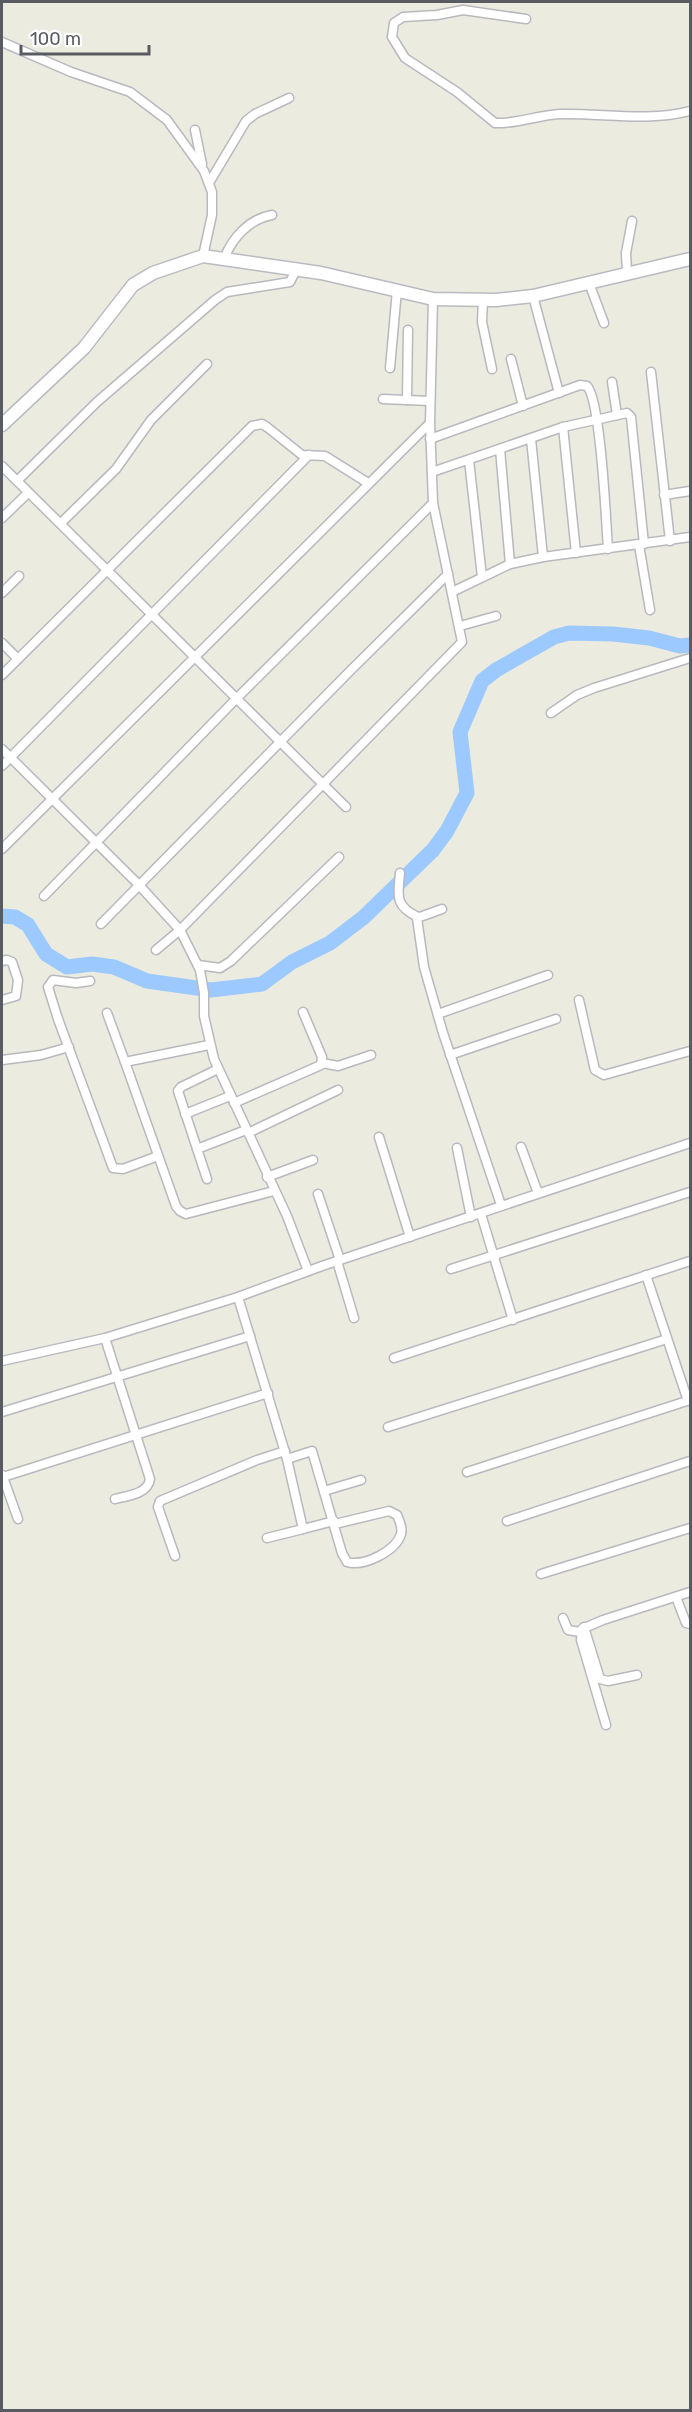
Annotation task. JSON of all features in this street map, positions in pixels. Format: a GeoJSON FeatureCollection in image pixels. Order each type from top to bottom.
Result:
{"type":"FeatureCollection","features":[{"type":"Feature","properties":{"kind":"street"},"geometry":{"type":"LineString","coordinates":[[526,19],[463,10],[437,15],[403,17],[394,23],[392,37],[405,58],[457,92],[495,123],[557,114],[646,117],[690,111]]}},
{"type":"Feature","properties":{"kind":"street"},"geometry":{"type":"LineString","coordinates":[[2,42],[71,72],[130,92],[142,99],[167,120],[204,171]]}},
{"type":"Feature","properties":{"kind":"street"},"geometry":{"type":"LineString","coordinates":[[208,183],[246,121],[255,114],[289,98]]}},
{"type":"Feature","properties":{"kind":"street"},"geometry":{"type":"LineString","coordinates":[[195,130],[204,171],[212,192],[212,214],[203,256]]}},
{"type":"Feature","properties":{"kind":"street"},"geometry":{"type":"LineString","coordinates":[[224,259],[229,246],[240,232],[261,217],[272,215]]}},
{"type":"Feature","properties":{"kind":"street"},"geometry":{"type":"LineString","coordinates":[[627,273],[626,253],[632,221]]}},
{"type":"Feature","properties":{"kind":"street"},"geometry":{"type":"LineString","coordinates":[[2,425],[84,348],[133,285],[153,273],[203,256],[297,268],[434,299],[533,296],[690,259]]}},
{"type":"Feature","properties":{"kind":"street"},"geometry":{"type":"LineString","coordinates":[[17,481],[97,402],[215,300],[227,292],[290,282],[297,268]]}},
{"type":"Feature","properties":{"kind":"street"},"geometry":{"type":"LineString","coordinates":[[589,283],[604,322]]}},
{"type":"Feature","properties":{"kind":"street"},"geometry":{"type":"LineString","coordinates":[[390,368],[397,290]]}},
{"type":"Feature","properties":{"kind":"street"},"geometry":{"type":"LineString","coordinates":[[533,296],[559,393]]}},
{"type":"Feature","properties":{"kind":"street"},"geometry":{"type":"LineString","coordinates":[[156,950],[180,930],[456,651],[462,642],[433,503],[430,401],[434,299]]}},
{"type":"Feature","properties":{"kind":"street"},"geometry":{"type":"LineString","coordinates":[[483,299],[482,322],[492,369]]}},
{"type":"Feature","properties":{"kind":"street"},"geometry":{"type":"LineString","coordinates":[[407,400],[408,330]]}},
{"type":"Feature","properties":{"kind":"street"},"geometry":{"type":"LineString","coordinates":[[511,359],[523,406]]}},
{"type":"Feature","properties":{"kind":"street"},"geometry":{"type":"LineString","coordinates":[[61,523],[116,468],[151,420],[207,364]]}},
{"type":"Feature","properties":{"kind":"street"},"geometry":{"type":"LineString","coordinates":[[651,372],[663,495],[670,541]]}},
{"type":"Feature","properties":{"kind":"street"},"geometry":{"type":"LineString","coordinates":[[612,382],[616,415]]}},
{"type":"Feature","properties":{"kind":"street"},"geometry":{"type":"LineString","coordinates":[[430,439],[580,385],[587,386],[591,390],[597,418],[608,549]]}},
{"type":"Feature","properties":{"kind":"street"},"geometry":{"type":"LineString","coordinates":[[383,399],[430,401]]}},
{"type":"Feature","properties":{"kind":"street"},"geometry":{"type":"LineString","coordinates":[[432,472],[563,426],[627,413],[631,417],[650,610]]}},
{"type":"Feature","properties":{"kind":"street"},"geometry":{"type":"LineString","coordinates":[[2,849],[193,656],[430,423]]}},
{"type":"Feature","properties":{"kind":"street"},"geometry":{"type":"LineString","coordinates":[[2,675],[252,426],[262,424],[302,455],[325,456],[335,460],[369,483]]}},
{"type":"Feature","properties":{"kind":"street"},"geometry":{"type":"LineString","coordinates":[[563,426],[576,553]]}},
{"type":"Feature","properties":{"kind":"street"},"geometry":{"type":"LineString","coordinates":[[531,439],[543,557]]}},
{"type":"Feature","properties":{"kind":"street"},"geometry":{"type":"LineString","coordinates":[[500,449],[510,564]]}},
{"type":"Feature","properties":{"kind":"street"},"geometry":{"type":"LineString","coordinates":[[2,766],[150,613],[309,455]]}},
{"type":"Feature","properties":{"kind":"street"},"geometry":{"type":"LineString","coordinates":[[469,460],[482,577]]}},
{"type":"Feature","properties":{"kind":"street"},"geometry":{"type":"LineString","coordinates":[[2,466],[235,700],[346,807]]}},
{"type":"Feature","properties":{"kind":"street"},"geometry":{"type":"LineString","coordinates":[[663,495],[690,491]]}},
{"type":"Feature","properties":{"kind":"street"},"geometry":{"type":"LineString","coordinates":[[2,518],[28,493]]}},
{"type":"Feature","properties":{"kind":"street"},"geometry":{"type":"LineString","coordinates":[[44,896],[235,700],[433,503]]}},
{"type":"Feature","properties":{"kind":"street"},"geometry":{"type":"LineString","coordinates":[[453,592],[510,564],[543,557],[690,537]]}},
{"type":"Feature","properties":{"kind":"street"},"geometry":{"type":"LineString","coordinates":[[101,924],[448,574]]}},
{"type":"Feature","properties":{"kind":"street"},"geometry":{"type":"LineString","coordinates":[[2,592],[19,576]]}},
{"type":"Feature","properties":{"kind":"street"},"geometry":{"type":"LineString","coordinates":[[460,626],[496,616]]}},
{"type":"Feature","properties":{"kind":"street"},"geometry":{"type":"LineString","coordinates":[[2,643],[18,659]]}},
{"type":"Feature","properties":{"kind":"street"},"geometry":{"type":"LineString","coordinates":[[551,713],[577,695],[594,688],[690,658]]}},
{"type":"Feature","properties":{"kind":"street"},"geometry":{"type":"LineString","coordinates":[[2,749],[139,885],[180,930],[199,968],[209,1045],[218,1069],[286,1216],[308,1271]]}},
{"type":"Feature","properties":{"kind":"street"},"geometry":{"type":"LineString","coordinates":[[199,968],[219,968],[231,961],[339,857]]}},
{"type":"Feature","properties":{"kind":"street"},"geometry":{"type":"LineString","coordinates":[[400,873],[399,901],[405,910],[418,917],[442,909]]}},
{"type":"Feature","properties":{"kind":"street"},"geometry":{"type":"LineString","coordinates":[[418,917],[416,922],[421,952],[438,1014],[501,1205]]}},
{"type":"Feature","properties":{"kind":"street"},"geometry":{"type":"LineString","coordinates":[[2,961],[12,962],[18,980],[16,996],[2,1000]]}},
{"type":"Feature","properties":{"kind":"street"},"geometry":{"type":"LineString","coordinates":[[438,1014],[548,975]]}},
{"type":"Feature","properties":{"kind":"street"},"geometry":{"type":"LineString","coordinates":[[90,981],[53,980],[48,987],[113,1168],[123,1169],[158,1156]]}},
{"type":"Feature","properties":{"kind":"street"},"geometry":{"type":"LineString","coordinates":[[579,1000],[595,1070],[599,1075],[690,1051]]}},
{"type":"Feature","properties":{"kind":"street"},"geometry":{"type":"LineString","coordinates":[[303,1012],[322,1057],[322,1063]]}},
{"type":"Feature","properties":{"kind":"street"},"geometry":{"type":"LineString","coordinates":[[107,1014],[176,1206],[184,1214],[274,1191]]}},
{"type":"Feature","properties":{"kind":"street"},"geometry":{"type":"LineString","coordinates":[[450,1054],[556,1019]]}},
{"type":"Feature","properties":{"kind":"street"},"geometry":{"type":"LineString","coordinates":[[125,1062],[209,1045]]}},
{"type":"Feature","properties":{"kind":"street"},"geometry":{"type":"LineString","coordinates":[[2,1060],[41,1055],[69,1047]]}},
{"type":"Feature","properties":{"kind":"street"},"geometry":{"type":"LineString","coordinates":[[185,1114],[232,1100],[307,1072],[322,1063],[338,1066],[371,1055]]}},
{"type":"Feature","properties":{"kind":"street"},"geometry":{"type":"LineString","coordinates":[[207,1179],[178,1096],[179,1088],[218,1069]]}},
{"type":"Feature","properties":{"kind":"street"},"geometry":{"type":"LineString","coordinates":[[197,1149],[247,1132],[338,1090]]}},
{"type":"Feature","properties":{"kind":"street"},"geometry":{"type":"LineString","coordinates":[[379,1137],[410,1237]]}},
{"type":"Feature","properties":{"kind":"street"},"geometry":{"type":"LineString","coordinates":[[2,1361],[105,1338],[238,1297],[339,1260],[690,1143]]}},
{"type":"Feature","properties":{"kind":"street"},"geometry":{"type":"LineString","coordinates":[[521,1147],[538,1193]]}},
{"type":"Feature","properties":{"kind":"street"},"geometry":{"type":"LineString","coordinates":[[457,1148],[471,1217]]}},
{"type":"Feature","properties":{"kind":"street"},"geometry":{"type":"LineString","coordinates":[[267,1177],[314,1160]]}},
{"type":"Feature","properties":{"kind":"street"},"geometry":{"type":"LineString","coordinates":[[451,1269],[690,1192]]}},
{"type":"Feature","properties":{"kind":"street"},"geometry":{"type":"LineString","coordinates":[[318,1194],[354,1318]]}},
{"type":"Feature","properties":{"kind":"street"},"geometry":{"type":"LineString","coordinates":[[481,1214],[513,1320]]}},
{"type":"Feature","properties":{"kind":"street"},"geometry":{"type":"LineString","coordinates":[[394,1359],[690,1261]]}},
{"type":"Feature","properties":{"kind":"street"},"geometry":{"type":"LineString","coordinates":[[467,1472],[689,1401],[646,1275]]}},
{"type":"Feature","properties":{"kind":"street"},"geometry":{"type":"LineString","coordinates":[[238,1297],[286,1455],[303,1529]]}},
{"type":"Feature","properties":{"kind":"street"},"geometry":{"type":"LineString","coordinates":[[2,1412],[250,1336]]}},
{"type":"Feature","properties":{"kind":"street"},"geometry":{"type":"LineString","coordinates":[[105,1338],[148,1472],[149,1485],[144,1490],[115,1499]]}},
{"type":"Feature","properties":{"kind":"street"},"geometry":{"type":"LineString","coordinates":[[388,1427],[667,1339]]}},
{"type":"Feature","properties":{"kind":"street"},"geometry":{"type":"LineString","coordinates":[[18,1519],[2,1476],[268,1393]]}},
{"type":"Feature","properties":{"kind":"street"},"geometry":{"type":"LineString","coordinates":[[175,1556],[158,1507],[160,1501],[257,1460],[312,1451],[334,1522],[342,1553],[350,1563],[383,1554],[399,1538],[402,1529],[397,1515],[390,1510],[334,1522],[303,1529],[267,1538]]}},
{"type":"Feature","properties":{"kind":"street"},"geometry":{"type":"LineString","coordinates":[[507,1521],[690,1461]]}},
{"type":"Feature","properties":{"kind":"street"},"geometry":{"type":"LineString","coordinates":[[324,1491],[361,1480]]}},
{"type":"Feature","properties":{"kind":"street"},"geometry":{"type":"LineString","coordinates":[[541,1574],[690,1528]]}},
{"type":"Feature","properties":{"kind":"street"},"geometry":{"type":"LineString","coordinates":[[563,1618],[567,1630],[582,1630],[690,1592]]}},
{"type":"Feature","properties":{"kind":"street"},"geometry":{"type":"LineString","coordinates":[[676,1597],[686,1623],[690,1624]]}},
{"type":"Feature","properties":{"kind":"street"},"geometry":{"type":"LineString","coordinates":[[582,1630],[600,1679],[608,1681],[637,1675]]}},
{"type":"Feature","properties":{"kind":"street"},"geometry":{"type":"LineString","coordinates":[[582,1630],[606,1725]]}},
{"type":"Feature","properties":{"kind":"waterway"},"geometry":{"type":"LineString","coordinates":[[2,916],[15,917],[28,925],[46,954],[67,967],[92,964],[114,967],[147,981],[211,990],[262,984],[292,962],[330,943],[364,917],[433,850],[447,831],[467,793],[460,732],[482,681],[496,670],[554,637],[569,633],[613,634],[649,638],[680,646],[690,645]]}}]}
